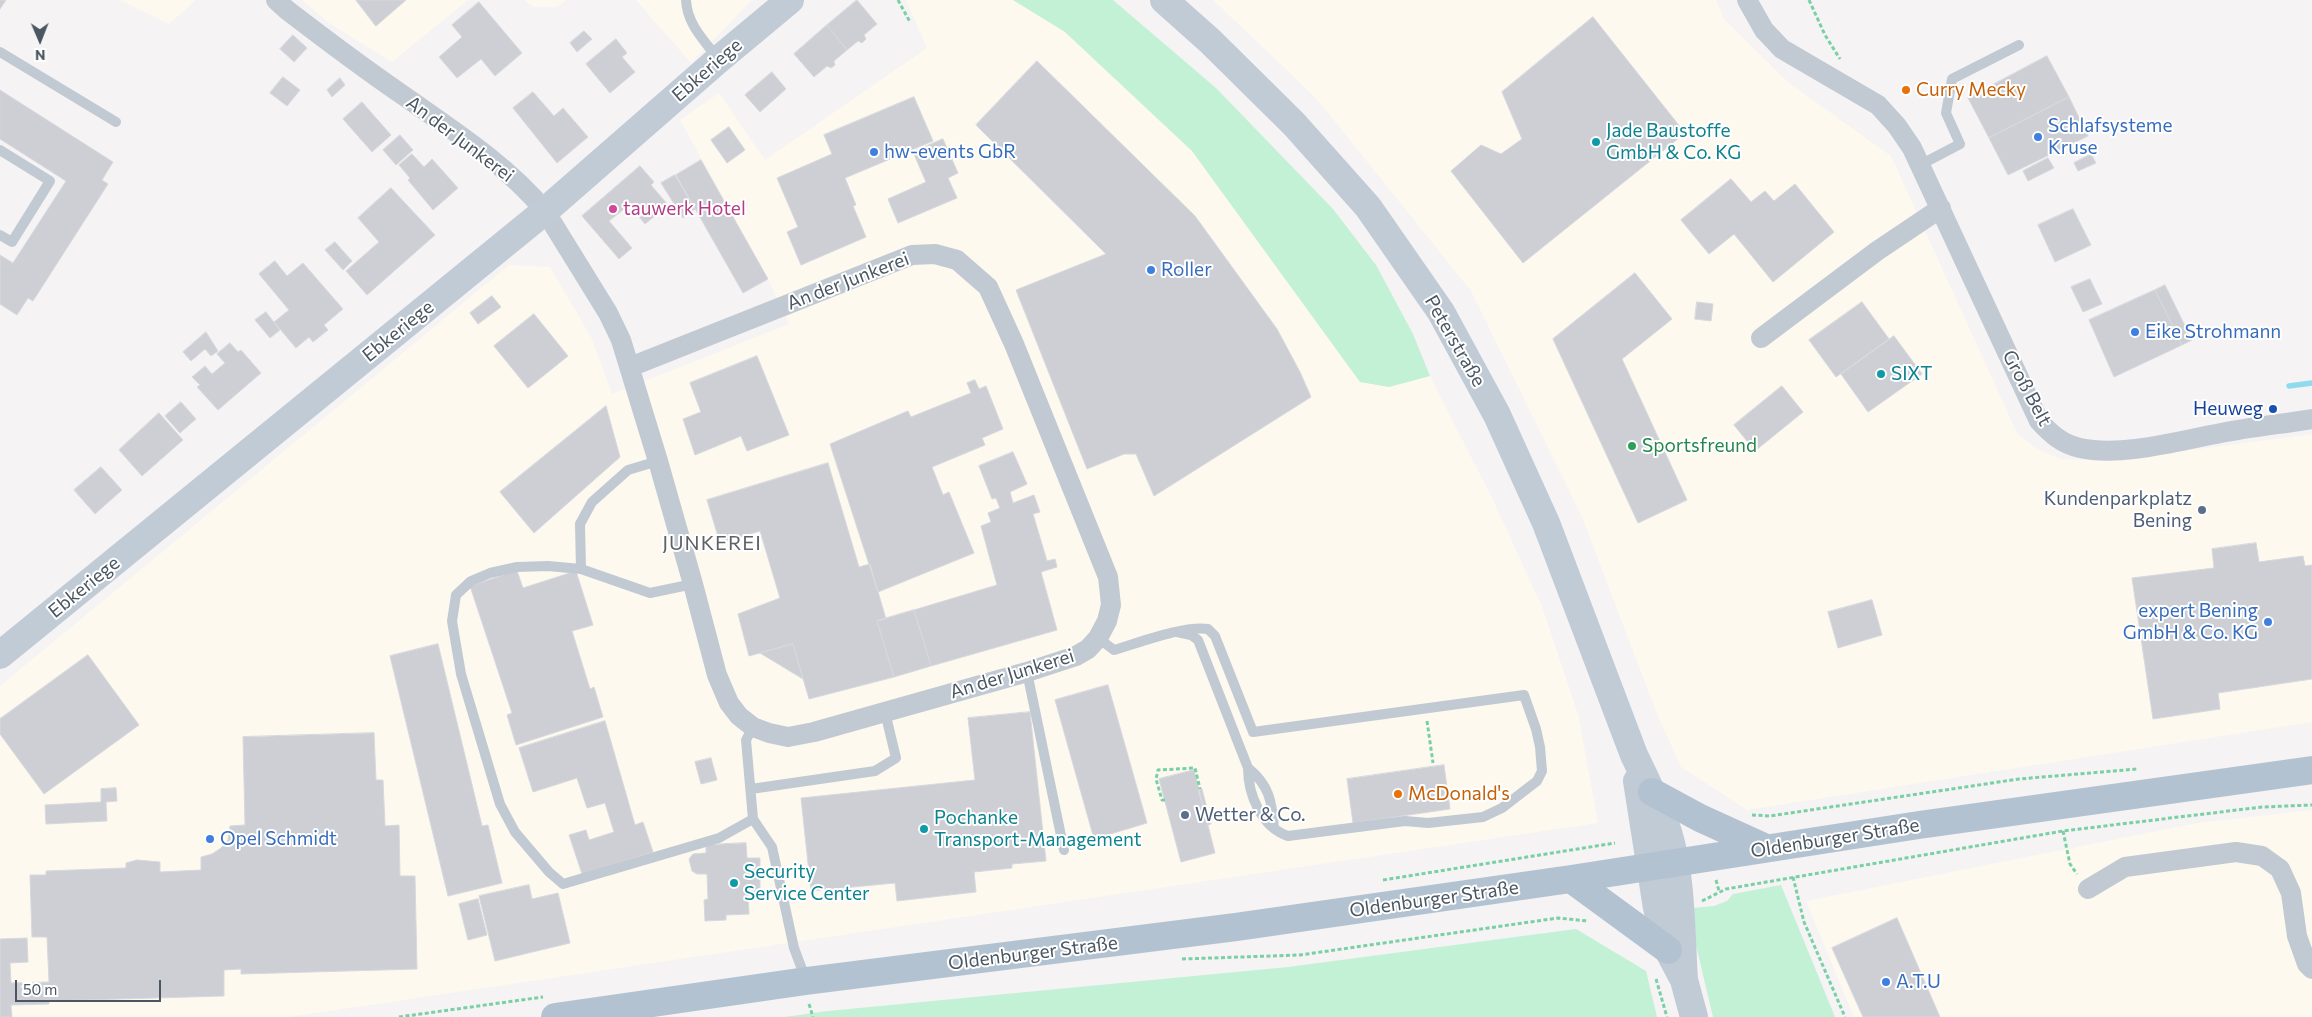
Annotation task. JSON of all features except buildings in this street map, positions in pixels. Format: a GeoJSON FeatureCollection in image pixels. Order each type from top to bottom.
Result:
{"type":"FeatureCollection","features":[{"type":"Feature","properties":{"kind":"main road","name":"Ebkeriege"},"geometry":{"type":"LineString","coordinates":[[0,655],[545,211],[718,60],[790,0]]}},
{"type":"Feature","properties":{"kind":"main road","name":"Peterstraße"},"geometry":{"type":"LineString","coordinates":[[1164,0],[1210,41],[1294,124],[1362,200],[1441,312],[1497,415],[1546,523],[1634,755],[1652,792],[1668,833],[1663,865]]}},
{"type":"Feature","properties":{"kind":"main road","name":"Peterstraße"},"geometry":{"type":"LineString","coordinates":[[1634,755],[1642,824],[1663,865]]}},
{"type":"Feature","properties":{"kind":"main road","name":"Oldenburger Straße"},"geometry":{"type":"LineString","coordinates":[[555,1017],[808,998],[1236,927],[1571,879],[1766,848],[2312,770]]}},
{"type":"Feature","properties":{"kind":"main road"},"geometry":{"type":"LineString","coordinates":[[1652,792],[1709,822],[1766,848]]}},
{"type":"Feature","properties":{"kind":"main road"},"geometry":{"type":"LineString","coordinates":[[1663,865],[1679,905],[1684,980],[1694,1017]]}},
{"type":"Feature","properties":{"kind":"main road"},"geometry":{"type":"LineString","coordinates":[[1663,865],[1657,908],[1668,950],[1684,980]]}},
{"type":"Feature","properties":{"kind":"main road"},"geometry":{"type":"LineString","coordinates":[[1571,879],[1668,950]]}},
{"type":"Feature","properties":{"kind":"street","name":"An der Junkerei"},"geometry":{"type":"LineString","coordinates":[[276,0],[358,64],[468,141],[533,196],[545,211],[608,313],[630,367],[693,584],[716,675],[729,703],[739,716],[753,727],[788,737],[814,732],[1028,672],[1076,656],[1088,649],[1098,638],[1111,605],[1108,577],[1014,344],[988,287],[957,260],[935,254],[912,255],[630,367]]}},
{"type":"Feature","properties":{"kind":"street","name":"Groß Belt"},"geometry":{"type":"LineString","coordinates":[[1747,0],[1764,30],[1782,49],[1878,105],[1897,126],[1912,148],[1941,208],[2039,421],[2059,440],[2080,448],[2114,450],[2312,419]]}},
{"type":"Feature","properties":{"kind":"street"},"geometry":{"type":"LineString","coordinates":[[1761,338],[1877,251],[1941,208]]}},
{"type":"Feature","properties":{"kind":"street"},"geometry":{"type":"LineString","coordinates":[[2088,888],[2125,868],[2236,852],[2262,856],[2280,869],[2291,893],[2297,936],[2307,964],[2312,969]]}},
{"type":"Feature","properties":{"kind":"lane"},"geometry":{"type":"LineString","coordinates":[[686,0],[686,12],[691,24],[718,60]]}},
{"type":"Feature","properties":{"kind":"lane"},"geometry":{"type":"LineString","coordinates":[[1920,165],[1960,144],[1946,113],[1952,79],[2019,46]]}},
{"type":"Feature","properties":{"kind":"lane"},"geometry":{"type":"LineString","coordinates":[[0,52],[116,122]]}},
{"type":"Feature","properties":{"kind":"lane"},"geometry":{"type":"LineString","coordinates":[[0,150],[50,181],[12,242],[0,235]]}},
{"type":"Feature","properties":{"kind":"lane"},"geometry":{"type":"LineString","coordinates":[[581,569],[580,524],[592,502],[628,470],[658,462]]}},
{"type":"Feature","properties":{"kind":"lane"},"geometry":{"type":"LineString","coordinates":[[693,584],[650,593],[581,569],[548,566],[517,567],[490,573],[477,579],[456,595],[452,621],[461,674],[500,804],[515,832],[549,872],[563,884],[719,838],[753,819]]}},
{"type":"Feature","properties":{"kind":"lane"},"geometry":{"type":"LineString","coordinates":[[1098,638],[1114,650],[1177,632],[1200,628],[1208,629],[1215,636],[1253,732],[1524,695],[1540,747],[1542,771],[1536,781],[1502,808],[1482,817],[1428,823],[1405,821],[1288,836],[1278,833],[1260,815],[1248,781],[1248,768],[1198,640],[1191,635],[1177,632]]}},
{"type":"Feature","properties":{"kind":"lane"},"geometry":{"type":"LineString","coordinates":[[1028,672],[1064,850]]}},
{"type":"Feature","properties":{"kind":"lane"},"geometry":{"type":"LineString","coordinates":[[751,789],[875,771],[896,758],[885,712]]}},
{"type":"Feature","properties":{"kind":"lane"},"geometry":{"type":"LineString","coordinates":[[753,727],[746,740],[753,819],[772,848],[794,948],[808,998]]}},
{"type":"Feature","properties":{"kind":"lane"},"geometry":{"type":"LineString","coordinates":[[1248,768],[1260,778],[1272,803],[1274,828]]}},
{"type":"Feature","properties":{"kind":"path"},"geometry":{"type":"LineString","coordinates":[[898,0],[910,22]]}},
{"type":"Feature","properties":{"kind":"path"},"geometry":{"type":"LineString","coordinates":[[1809,0],[1825,35],[1846,67]]}},
{"type":"Feature","properties":{"kind":"path"},"geometry":{"type":"LineString","coordinates":[[1426,708],[1433,762]]}},
{"type":"Feature","properties":{"kind":"path"},"geometry":{"type":"LineString","coordinates":[[1165,800],[1162,800],[1156,779],[1158,770],[1195,768],[1200,789]]}},
{"type":"Feature","properties":{"kind":"path"},"geometry":{"type":"LineString","coordinates":[[1679,905],[1703,900],[1726,889],[2063,832],[2262,806],[2312,805]]}},
{"type":"Feature","properties":{"kind":"path"},"geometry":{"type":"LineString","coordinates":[[2063,832],[2070,864],[2088,888]]}},
{"type":"Feature","properties":{"kind":"path"},"geometry":{"type":"LineString","coordinates":[[1794,877],[1804,922],[1845,1017]]}},
{"type":"Feature","properties":{"kind":"path"},"geometry":{"type":"LineString","coordinates":[[1178,959],[1300,955],[1558,918],[1592,921]]}},
{"type":"Feature","properties":{"kind":"path"},"geometry":{"type":"LineString","coordinates":[[1652,973],[1668,1017]]}},
{"type":"Feature","properties":{"kind":"path"},"geometry":{"type":"LineString","coordinates":[[808,998],[813,1017]]}},
{"type":"Feature","properties":{"kind":"shaded area"},"geometry":{"type":"Polygon","coordinates":[[[120,0],[196,0],[169,24],[120,0]]]}},
{"type":"Feature","properties":{"kind":"shaded area"},"geometry":{"type":"Polygon","coordinates":[[[302,0],[468,0],[392,62],[329,23],[302,0]]]}},
{"type":"Feature","properties":{"kind":"shaded area"},"geometry":{"type":"Polygon","coordinates":[[[524,0],[566,0],[557,7],[533,7],[524,0]]]}},
{"type":"Feature","properties":{"kind":"shaded area"},"geometry":{"type":"Polygon","coordinates":[[[636,0],[752,0],[691,63],[636,0]]]}},
{"type":"Feature","properties":{"kind":"shaded area"},"geometry":{"type":"Polygon","coordinates":[[[906,0],[1013,0],[1065,32],[1192,151],[1360,382],[1389,387],[1430,376],[1494,502],[1543,609],[1578,714],[1598,823],[289,1017],[0,1017],[0,686],[509,265],[550,267],[591,337],[612,394],[789,324],[768,279],[680,120],[719,93],[765,160],[927,48],[906,0]]]}},
{"type":"Feature","properties":{"kind":"shaded area"},"geometry":{"type":"Polygon","coordinates":[[[1213,0],[1716,0],[1724,19],[1789,83],[1891,156],[2017,433],[2034,447],[2060,459],[2108,461],[2312,434],[2312,722],[1747,810],[1681,767],[1657,714],[1582,517],[1471,291],[1316,98],[1213,0]]]}},
{"type":"Feature","properties":{"kind":"shaded area"},"geometry":{"type":"Polygon","coordinates":[[[2312,810],[2312,1017],[1854,1017],[1806,901],[2197,823],[2312,810]]]}},
{"type":"Feature","properties":{"kind":"green space"},"geometry":{"type":"Polygon","coordinates":[[[1013,0],[1113,0],[1216,88],[1333,209],[1376,265],[1413,334],[1430,376],[1389,387],[1360,382],[1192,151],[1065,32],[1013,0]]]}},
{"type":"Feature","properties":{"kind":"green space"},"geometry":{"type":"Polygon","coordinates":[[[1781,885],[1835,1017],[1713,1017],[1695,941],[1693,908],[1714,906],[1727,901],[1733,894],[1781,885]]]}},
{"type":"Feature","properties":{"kind":"green space"},"geometry":{"type":"Polygon","coordinates":[[[1576,929],[1646,971],[1657,1017],[784,1017],[828,1011],[1288,967],[1576,929]]]}},
{"type":"Feature","properties":{"kind":"waterway"},"geometry":{"type":"LineString","coordinates":[[2289,386],[2312,383]]}},
{"type":"Feature","properties":{"kind":"place","name":"Curry Mecky"},"geometry":{"type":"Point","coordinates":[1906,90]}},
{"type":"Feature","properties":{"kind":"place","name":"Schlafsysteme Kruse"},"geometry":{"type":"Point","coordinates":[2038,137]}},
{"type":"Feature","properties":{"kind":"place","name":"Jade Baustoffe GmbH & Co. KG"},"geometry":{"type":"Point","coordinates":[1596,142]}},
{"type":"Feature","properties":{"kind":"place","name":"hw-events GbR"},"geometry":{"type":"Point","coordinates":[874,152]}},
{"type":"Feature","properties":{"kind":"place","name":"tauwerk Hotel"},"geometry":{"type":"Point","coordinates":[613,209]}},
{"type":"Feature","properties":{"kind":"place","name":"Roller"},"geometry":{"type":"Point","coordinates":[1151,270]}},
{"type":"Feature","properties":{"kind":"place","name":"Eike Strohmann"},"geometry":{"type":"Point","coordinates":[2135,332]}},
{"type":"Feature","properties":{"kind":"place","name":"SIXT"},"geometry":{"type":"Point","coordinates":[1881,374]}},
{"type":"Feature","properties":{"kind":"place","name":"Heuweg"},"geometry":{"type":"Point","coordinates":[2273,409]}},
{"type":"Feature","properties":{"kind":"place","name":"Sportsfreund"},"geometry":{"type":"Point","coordinates":[1632,446]}},
{"type":"Feature","properties":{"kind":"place","name":"Kundenparkplatz Bening"},"geometry":{"type":"Point","coordinates":[2202,510]}},
{"type":"Feature","properties":{"kind":"place","name":"expert Bening GmbH & Co. KG"},"geometry":{"type":"Point","coordinates":[2268,622]}},
{"type":"Feature","properties":{"kind":"place","name":"McDonald's"},"geometry":{"type":"Point","coordinates":[1398,794]}},
{"type":"Feature","properties":{"kind":"place","name":"Wetter & Co."},"geometry":{"type":"Point","coordinates":[1185,815]}},
{"type":"Feature","properties":{"kind":"place","name":"Pochanke Transport-Management"},"geometry":{"type":"Point","coordinates":[924,829]}},
{"type":"Feature","properties":{"kind":"place","name":"Opel Schmidt"},"geometry":{"type":"Point","coordinates":[210,839]}},
{"type":"Feature","properties":{"kind":"place","name":"Security Service Center"},"geometry":{"type":"Point","coordinates":[734,883]}},
{"type":"Feature","properties":{"kind":"place","name":"A.T.U"},"geometry":{"type":"Point","coordinates":[1886,982]}},
{"type":"Feature","properties":{"kind":"district","name":"JUNKEREI"},"geometry":{"type":"Point","coordinates":[712,543]}}]}
